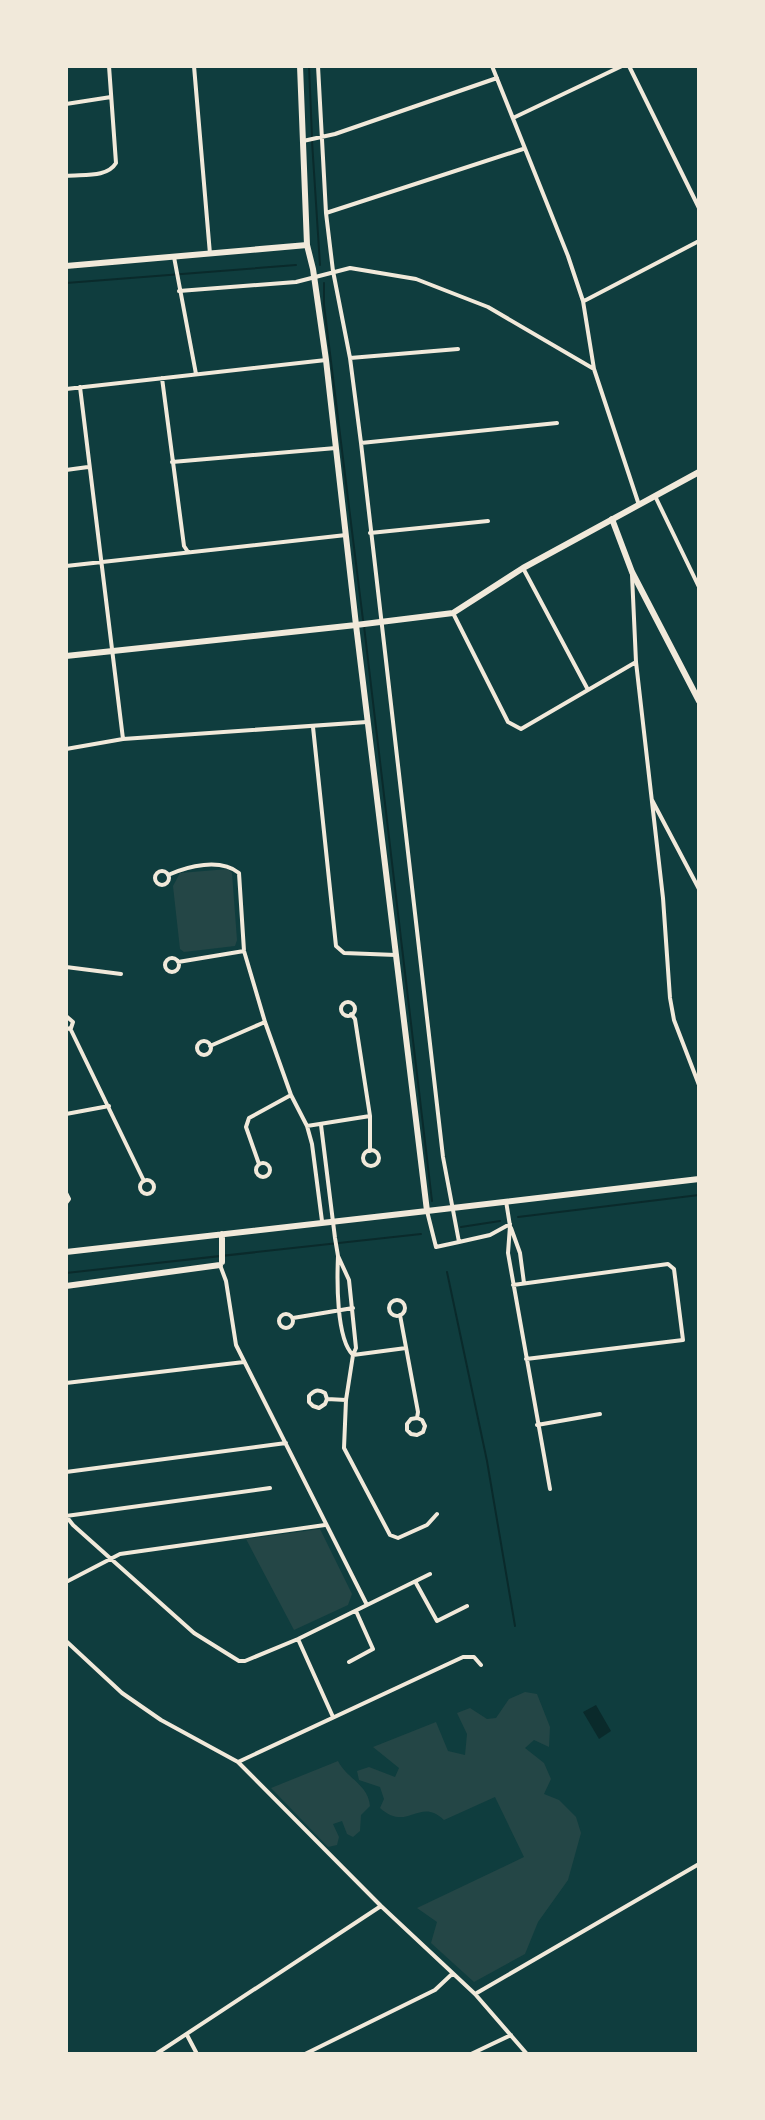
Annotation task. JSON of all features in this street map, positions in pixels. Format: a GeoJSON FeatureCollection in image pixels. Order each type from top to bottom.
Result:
{"type":"FeatureCollection","features":[{"type":"Feature","properties":{"kind":"street"},"geometry":{"type":"LineString","coordinates":[[66,176],[102,173],[112,170],[116,163],[109,66]]}},
{"type":"Feature","properties":{"kind":"street"},"geometry":{"type":"LineString","coordinates":[[194,66],[210,254]]}},
{"type":"Feature","properties":{"kind":"street"},"geometry":{"type":"LineString","coordinates":[[300,66],[307,245],[326,360],[346,535],[362,624],[367,722],[427,1211],[436,1247],[490,1235],[510,1225]]}},
{"type":"Feature","properties":{"kind":"street"},"geometry":{"type":"LineString","coordinates":[[318,66],[326,213],[361,443],[443,1157],[459,1242]]}},
{"type":"Feature","properties":{"kind":"street"},"geometry":{"type":"LineString","coordinates":[[492,66],[568,256],[583,301],[594,369],[639,505]]}},
{"type":"Feature","properties":{"kind":"street"},"geometry":{"type":"LineString","coordinates":[[513,118],[622,66]]}},
{"type":"Feature","properties":{"kind":"street"},"geometry":{"type":"LineString","coordinates":[[629,66],[699,208]]}},
{"type":"Feature","properties":{"kind":"street"},"geometry":{"type":"LineString","coordinates":[[303,141],[322,138],[497,78]]}},
{"type":"Feature","properties":{"kind":"street"},"geometry":{"type":"LineString","coordinates":[[66,104],[112,96]]}},
{"type":"Feature","properties":{"kind":"street"},"geometry":{"type":"LineString","coordinates":[[326,213],[523,149]]}},
{"type":"Feature","properties":{"kind":"street"},"geometry":{"type":"LineString","coordinates":[[583,301],[699,241]]}},
{"type":"Feature","properties":{"kind":"street"},"geometry":{"type":"LineString","coordinates":[[66,266],[307,245]]}},
{"type":"Feature","properties":{"kind":"street"},"geometry":{"type":"LineString","coordinates":[[174,257],[196,374]]}},
{"type":"Feature","properties":{"kind":"street"},"geometry":{"type":"LineString","coordinates":[[179,291],[296,282],[350,268],[416,279],[488,307],[594,369]]}},
{"type":"Feature","properties":{"kind":"street"},"geometry":{"type":"LineString","coordinates":[[350,358],[458,349]]}},
{"type":"Feature","properties":{"kind":"street"},"geometry":{"type":"LineString","coordinates":[[66,389],[326,360]]}},
{"type":"Feature","properties":{"kind":"street"},"geometry":{"type":"LineString","coordinates":[[162,378],[184,546],[188,552]]}},
{"type":"Feature","properties":{"kind":"street"},"geometry":{"type":"LineString","coordinates":[[80,387],[123,739]]}},
{"type":"Feature","properties":{"kind":"street"},"geometry":{"type":"LineString","coordinates":[[361,443],[557,423]]}},
{"type":"Feature","properties":{"kind":"street"},"geometry":{"type":"LineString","coordinates":[[172,462],[336,448]]}},
{"type":"Feature","properties":{"kind":"street"},"geometry":{"type":"LineString","coordinates":[[66,470],[88,467]]}},
{"type":"Feature","properties":{"kind":"street"},"geometry":{"type":"LineString","coordinates":[[66,656],[453,613],[523,568],[699,472]]}},
{"type":"Feature","properties":{"kind":"street"},"geometry":{"type":"LineString","coordinates":[[655,496],[699,587]]}},
{"type":"Feature","properties":{"kind":"street"},"geometry":{"type":"LineString","coordinates":[[612,519],[632,572],[699,701]]}},
{"type":"Feature","properties":{"kind":"street"},"geometry":{"type":"LineString","coordinates":[[370,533],[488,521]]}},
{"type":"Feature","properties":{"kind":"street"},"geometry":{"type":"LineString","coordinates":[[66,566],[346,535]]}},
{"type":"Feature","properties":{"kind":"street"},"geometry":{"type":"LineString","coordinates":[[523,568],[587,688]]}},
{"type":"Feature","properties":{"kind":"street"},"geometry":{"type":"LineString","coordinates":[[632,572],[636,662],[671,1010],[699,1085]]}},
{"type":"Feature","properties":{"kind":"street"},"geometry":{"type":"LineString","coordinates":[[453,613],[513,727],[521,729],[636,662]]}},
{"type":"Feature","properties":{"kind":"street"},"geometry":{"type":"LineString","coordinates":[[66,749],[123,739],[367,722]]}},
{"type":"Feature","properties":{"kind":"street"},"geometry":{"type":"LineString","coordinates":[[313,727],[336,946],[344,953],[396,955]]}},
{"type":"Feature","properties":{"kind":"street"},"geometry":{"type":"LineString","coordinates":[[651,797],[699,889]]}},
{"type":"Feature","properties":{"kind":"street"},"geometry":{"type":"LineString","coordinates":[[168,875],[188,868],[221,865],[228,865],[239,873],[244,951],[291,1095],[307,1126],[322,1221]]}},
{"type":"Feature","properties":{"kind":"street"},"geometry":{"type":"LineString","coordinates":[[178,962],[244,951]]}},
{"type":"Feature","properties":{"kind":"street"},"geometry":{"type":"LineString","coordinates":[[66,967],[121,974]]}},
{"type":"Feature","properties":{"kind":"street"},"geometry":{"type":"LineString","coordinates":[[351,1014],[355,1019],[370,1116],[370,1151]]}},
{"type":"Feature","properties":{"kind":"street"},"geometry":{"type":"LineString","coordinates":[[66,1016],[72,1019],[68,1029],[144,1181]]}},
{"type":"Feature","properties":{"kind":"street"},"geometry":{"type":"LineString","coordinates":[[210,1046],[265,1022]]}},
{"type":"Feature","properties":{"kind":"street"},"geometry":{"type":"LineString","coordinates":[[259,1164],[246,1123],[249,1118],[291,1095]]}},
{"type":"Feature","properties":{"kind":"street"},"geometry":{"type":"LineString","coordinates":[[66,1114],[109,1106]]}},
{"type":"Feature","properties":{"kind":"street"},"geometry":{"type":"LineString","coordinates":[[307,1126],[370,1116]]}},
{"type":"Feature","properties":{"kind":"street"},"geometry":{"type":"LineString","coordinates":[[321,1125],[335,1238],[349,1280],[356,1348],[346,1400],[344,1448],[390,1535],[398,1538],[427,1525],[437,1514]]}},
{"type":"Feature","properties":{"kind":"street"},"geometry":{"type":"LineString","coordinates":[[66,1252],[699,1179]]}},
{"type":"Feature","properties":{"kind":"street"},"geometry":{"type":"LineString","coordinates":[[66,1193],[69,1199],[66,1203]]}},
{"type":"Feature","properties":{"kind":"street"},"geometry":{"type":"LineString","coordinates":[[506,1201],[520,1253],[524,1283]]}},
{"type":"Feature","properties":{"kind":"street"},"geometry":{"type":"LineString","coordinates":[[510,1225],[507,1246],[550,1489]]}},
{"type":"Feature","properties":{"kind":"street"},"geometry":{"type":"LineString","coordinates":[[222,1234],[221,1264],[233,1336],[367,1605]]}},
{"type":"Feature","properties":{"kind":"street"},"geometry":{"type":"LineString","coordinates":[[338,1253],[336,1283],[347,1349],[353,1355]]}},
{"type":"Feature","properties":{"kind":"street"},"geometry":{"type":"LineString","coordinates":[[66,1286],[221,1264]]}},
{"type":"Feature","properties":{"kind":"street"},"geometry":{"type":"LineString","coordinates":[[513,1285],[668,1264],[674,1269],[685,1337],[681,1341],[526,1359]]}},
{"type":"Feature","properties":{"kind":"street"},"geometry":{"type":"LineString","coordinates":[[395,1300],[405,1304],[405,1310],[400,1315],[391,1314],[389,1309],[390,1303],[395,1300]]}},
{"type":"Feature","properties":{"kind":"street"},"geometry":{"type":"LineString","coordinates":[[293,1318],[353,1308]]}},
{"type":"Feature","properties":{"kind":"street"},"geometry":{"type":"LineString","coordinates":[[400,1315],[417,1418]]}},
{"type":"Feature","properties":{"kind":"street"},"geometry":{"type":"LineString","coordinates":[[353,1355],[406,1348]]}},
{"type":"Feature","properties":{"kind":"street"},"geometry":{"type":"LineString","coordinates":[[66,1383],[244,1362]]}},
{"type":"Feature","properties":{"kind":"street"},"geometry":{"type":"LineString","coordinates":[[319,1390],[325,1393],[327,1399],[319,1408],[309,1402],[309,1396],[319,1390]]}},
{"type":"Feature","properties":{"kind":"street"},"geometry":{"type":"LineString","coordinates":[[327,1399],[346,1400]]}},
{"type":"Feature","properties":{"kind":"street"},"geometry":{"type":"LineString","coordinates":[[537,1425],[600,1414]]}},
{"type":"Feature","properties":{"kind":"street"},"geometry":{"type":"LineString","coordinates":[[417,1418],[425,1426],[423,1432],[411,1434],[407,1424],[417,1418]]}},
{"type":"Feature","properties":{"kind":"street"},"geometry":{"type":"LineString","coordinates":[[66,1472],[286,1443]]}},
{"type":"Feature","properties":{"kind":"street"},"geometry":{"type":"LineString","coordinates":[[66,1516],[270,1488]]}},
{"type":"Feature","properties":{"kind":"street"},"geometry":{"type":"LineString","coordinates":[[66,1516],[194,1633],[234,1660],[245,1661],[298,1639],[430,1574]]}},
{"type":"Feature","properties":{"kind":"street"},"geometry":{"type":"LineString","coordinates":[[66,1582],[111,1558],[128,1553],[325,1525]]}},
{"type":"Feature","properties":{"kind":"street"},"geometry":{"type":"LineString","coordinates":[[415,1582],[437,1621],[467,1606]]}},
{"type":"Feature","properties":{"kind":"street"},"geometry":{"type":"LineString","coordinates":[[349,1662],[373,1649],[355,1611]]}},
{"type":"Feature","properties":{"kind":"street"},"geometry":{"type":"LineString","coordinates":[[298,1639],[333,1717]]}},
{"type":"Feature","properties":{"kind":"street"},"geometry":{"type":"LineString","coordinates":[[66,1641],[114,1687],[148,1711],[238,1762],[381,1906],[475,1994],[527,2054]]}},
{"type":"Feature","properties":{"kind":"street"},"geometry":{"type":"LineString","coordinates":[[238,1762],[463,1657],[474,1657],[481,1665]]}},
{"type":"Feature","properties":{"kind":"street"},"geometry":{"type":"LineString","coordinates":[[475,1994],[699,1864]]}},
{"type":"Feature","properties":{"kind":"street"},"geometry":{"type":"LineString","coordinates":[[156,2054],[381,1906]]}},
{"type":"Feature","properties":{"kind":"street"},"geometry":{"type":"LineString","coordinates":[[305,2054],[435,1990],[452,1974]]}},
{"type":"Feature","properties":{"kind":"street"},"geometry":{"type":"LineString","coordinates":[[187,2035],[198,2054]]}},
{"type":"Feature","properties":{"kind":"street"},"geometry":{"type":"LineString","coordinates":[[471,2054],[511,2035]]}},
{"type":"Feature","properties":{"kind":"shaded area"},"geometry":{"type":"Polygon","coordinates":[[[228,869],[232,873],[235,946],[184,952],[180,949],[173,886],[180,873],[228,869]]]}},
{"type":"Feature","properties":{"kind":"shaded area"},"geometry":{"type":"Polygon","coordinates":[[[320,1529],[352,1594],[348,1605],[294,1630],[246,1539],[320,1529]]]}},
{"type":"Feature","properties":{"kind":"shaded area"},"geometry":{"type":"Polygon","coordinates":[[[525,1692],[537,1694],[550,1727],[549,1747],[534,1740],[525,1748],[544,1763],[551,1779],[544,1794],[559,1800],[576,1817],[581,1833],[568,1880],[538,1922],[525,1954],[474,1982],[431,1943],[437,1922],[417,1908],[524,1857],[495,1797],[444,1820],[427,1812],[398,1817],[380,1808],[384,1799],[380,1787],[359,1780],[357,1771],[369,1767],[395,1777],[399,1768],[373,1747],[436,1722],[448,1751],[465,1755],[467,1734],[457,1713],[470,1708],[487,1719],[496,1718],[509,1699],[525,1692]]]}},
{"type":"Feature","properties":{"kind":"shaded area"},"geometry":{"type":"Polygon","coordinates":[[[596,1705],[611,1731],[599,1739],[583,1712],[596,1705]]]}},
{"type":"Feature","properties":{"kind":"shaded area"},"geometry":{"type":"Polygon","coordinates":[[[338,1761],[365,1792],[370,1806],[361,1815],[360,1831],[353,1837],[347,1834],[342,1821],[333,1824],[339,1837],[337,1845],[328,1847],[271,1788],[338,1761]]]}},
{"type":"Feature","properties":{"kind":"waterway"},"geometry":{"type":"LineString","coordinates":[[309,66],[312,137]]}},
{"type":"Feature","properties":{"kind":"waterway"},"geometry":{"type":"LineString","coordinates":[[312,141],[320,265]]}},
{"type":"Feature","properties":{"kind":"waterway"},"geometry":{"type":"LineString","coordinates":[[66,283],[296,265]]}},
{"type":"Feature","properties":{"kind":"waterway"},"geometry":{"type":"LineString","coordinates":[[324,283],[324,305],[363,620]]}},
{"type":"Feature","properties":{"kind":"waterway"},"geometry":{"type":"LineString","coordinates":[[364,626],[432,1201]]}},
{"type":"Feature","properties":{"kind":"waterway"},"geometry":{"type":"LineString","coordinates":[[518,1217],[699,1195]]}},
{"type":"Feature","properties":{"kind":"waterway"},"geometry":{"type":"LineString","coordinates":[[461,1227],[500,1221]]}},
{"type":"Feature","properties":{"kind":"waterway"},"geometry":{"type":"LineString","coordinates":[[66,1273],[421,1234]]}},
{"type":"Feature","properties":{"kind":"waterway"},"geometry":{"type":"LineString","coordinates":[[447,1272],[487,1461],[515,1626]]}}]}
